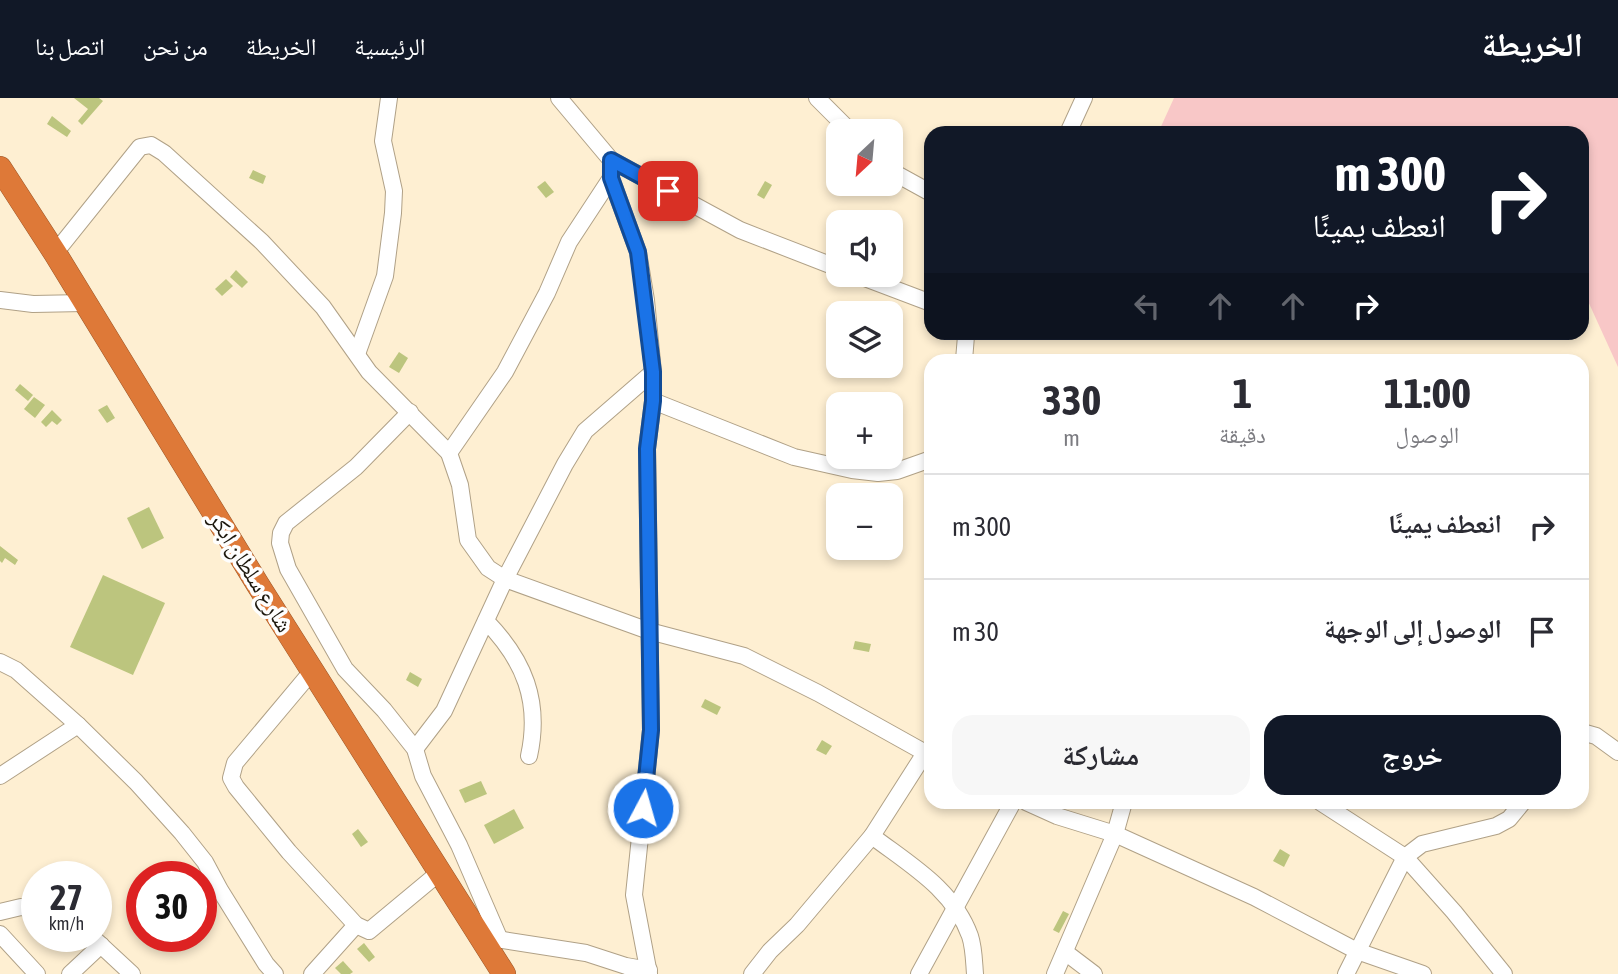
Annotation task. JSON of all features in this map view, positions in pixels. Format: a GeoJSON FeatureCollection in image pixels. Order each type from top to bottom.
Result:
{"type":"FeatureCollection","features":[{"type":"Feature","properties":{"kind":"highway","name":"شارع سلطان ابكر"},"geometry":{"type":"LineString","coordinates":[[3,178],[55,253],[440,872],[490,938],[504,974]]}},
{"type":"Feature","properties":{"kind":"street"},"geometry":{"type":"LineString","coordinates":[[356,354],[384,276],[393,213],[394,191],[383,141],[388,98]]}},
{"type":"Feature","properties":{"kind":"street"},"geometry":{"type":"LineString","coordinates":[[559,98],[611,160],[740,230],[826,263]]}},
{"type":"Feature","properties":{"kind":"street"},"geometry":{"type":"LineString","coordinates":[[817,98],[838,119]]}},
{"type":"Feature","properties":{"kind":"street"},"geometry":{"type":"LineString","coordinates":[[1071,126],[1084,98]]}},
{"type":"Feature","properties":{"kind":"street"},"geometry":{"type":"LineString","coordinates":[[55,253],[140,147],[151,145],[164,153],[262,242],[323,307],[369,372],[449,453],[460,485],[468,540],[488,568],[505,579],[649,631],[744,656],[818,692],[924,752]]}},
{"type":"Feature","properties":{"kind":"street"},"geometry":{"type":"LineString","coordinates":[[410,412],[356,467],[286,523],[280,543],[288,569],[345,668],[415,749],[423,776],[459,845],[490,938],[586,953],[649,972],[634,895],[651,730],[647,449],[653,401],[653,372],[638,252],[611,178],[611,160]]}},
{"type":"Feature","properties":{"kind":"street"},"geometry":{"type":"LineString","coordinates":[[449,453],[505,372],[547,293],[569,242],[611,178]]}},
{"type":"Feature","properties":{"kind":"street"},"geometry":{"type":"LineString","coordinates":[[903,178],[924,189]]}},
{"type":"Feature","properties":{"kind":"street"},"geometry":{"type":"LineString","coordinates":[[889,287],[924,300]]}},
{"type":"Feature","properties":{"kind":"street"},"geometry":{"type":"LineString","coordinates":[[0,300],[33,304],[84,303]]}},
{"type":"Feature","properties":{"kind":"street"},"geometry":{"type":"LineString","coordinates":[[415,749],[444,711],[505,579],[585,431],[653,372]]}},
{"type":"Feature","properties":{"kind":"street"},"geometry":{"type":"LineString","coordinates":[[653,401],[794,457],[852,470],[878,473],[897,471],[924,461]]}},
{"type":"Feature","properties":{"kind":"street"},"geometry":{"type":"LineString","coordinates":[[486,621],[504,640],[520,664],[530,687],[533,739],[530,756]]}},
{"type":"Feature","properties":{"kind":"street"},"geometry":{"type":"LineString","coordinates":[[0,662],[16,670],[78,725],[136,782],[182,833],[205,862],[266,964],[275,974]]}},
{"type":"Feature","properties":{"kind":"street"},"geometry":{"type":"LineString","coordinates":[[313,670],[251,742],[235,764],[231,778],[289,852],[356,925],[369,931],[440,872]]}},
{"type":"Feature","properties":{"kind":"street"},"geometry":{"type":"LineString","coordinates":[[0,776],[78,725]]}},
{"type":"Feature","properties":{"kind":"street"},"geometry":{"type":"LineString","coordinates":[[1589,734],[1618,752]]}},
{"type":"Feature","properties":{"kind":"street"},"geometry":{"type":"LineString","coordinates":[[752,974],[770,951],[797,926],[872,836],[924,760]]}},
{"type":"Feature","properties":{"kind":"street"},"geometry":{"type":"LineString","coordinates":[[919,974],[1009,809]]}},
{"type":"Feature","properties":{"kind":"street"},"geometry":{"type":"LineString","coordinates":[[1042,809],[1115,834],[1254,897],[1357,951],[1423,974]]}},
{"type":"Feature","properties":{"kind":"street"},"geometry":{"type":"LineString","coordinates":[[1055,974],[1115,834],[1122,809]]}},
{"type":"Feature","properties":{"kind":"street"},"geometry":{"type":"LineString","coordinates":[[1331,809],[1405,857],[1504,974]]}},
{"type":"Feature","properties":{"kind":"street"},"geometry":{"type":"LineString","coordinates":[[1346,974],[1405,857],[1422,844],[1496,825],[1509,819],[1517,809]]}},
{"type":"Feature","properties":{"kind":"street"},"geometry":{"type":"LineString","coordinates":[[872,836],[943,890],[971,938],[975,974]]}},
{"type":"Feature","properties":{"kind":"street"},"geometry":{"type":"LineString","coordinates":[[0,912],[21,907]]}},
{"type":"Feature","properties":{"kind":"street"},"geometry":{"type":"LineString","coordinates":[[312,974],[356,925]]}},
{"type":"Feature","properties":{"kind":"street"},"geometry":{"type":"LineString","coordinates":[[0,934],[37,974]]}},
{"type":"Feature","properties":{"kind":"street"},"geometry":{"type":"LineString","coordinates":[[70,974],[87,952]]}},
{"type":"Feature","properties":{"kind":"street"},"geometry":{"type":"LineString","coordinates":[[108,952],[132,974]]}},
{"type":"Feature","properties":{"kind":"street"},"geometry":{"type":"LineString","coordinates":[[1065,952],[1094,974]]}},
{"type":"Feature","properties":{"kind":"shaded area"},"geometry":{"type":"Polygon","coordinates":[[[1174,98],[1618,98],[1618,367],[1589,303],[1589,126],[1161,126],[1174,98]]]}},
{"type":"Feature","properties":{"kind":"building"},"geometry":{"type":"Polygon","coordinates":[[[74,98],[99,98],[103,101],[82,125],[78,121],[88,109],[74,98]]]}},
{"type":"Feature","properties":{"kind":"building"},"geometry":{"type":"Polygon","coordinates":[[[52,116],[71,131],[67,137],[47,124],[52,116]]]}},
{"type":"Feature","properties":{"kind":"building"},"geometry":{"type":"Polygon","coordinates":[[[253,170],[266,176],[263,184],[249,178],[253,170]]]}},
{"type":"Feature","properties":{"kind":"building"},"geometry":{"type":"Polygon","coordinates":[[[545,181],[554,192],[546,198],[537,187],[545,181]]]}},
{"type":"Feature","properties":{"kind":"building"},"geometry":{"type":"Polygon","coordinates":[[[765,181],[772,185],[764,199],[757,195],[765,181]]]}},
{"type":"Feature","properties":{"kind":"building"},"geometry":{"type":"Polygon","coordinates":[[[236,270],[248,282],[242,288],[230,277],[236,270]]]}},
{"type":"Feature","properties":{"kind":"building"},"geometry":{"type":"Polygon","coordinates":[[[226,279],[233,286],[222,296],[215,289],[226,279]]]}},
{"type":"Feature","properties":{"kind":"building"},"geometry":{"type":"Polygon","coordinates":[[[399,352],[408,358],[399,373],[389,367],[399,352]]]}},
{"type":"Feature","properties":{"kind":"building"},"geometry":{"type":"Polygon","coordinates":[[[20,384],[33,395],[28,401],[15,390],[20,384]]]}},
{"type":"Feature","properties":{"kind":"building"},"geometry":{"type":"Polygon","coordinates":[[[34,397],[45,405],[35,418],[24,409],[34,397]]]}},
{"type":"Feature","properties":{"kind":"building"},"geometry":{"type":"Polygon","coordinates":[[[107,405],[115,418],[107,423],[98,410],[107,405]]]}},
{"type":"Feature","properties":{"kind":"building"},"geometry":{"type":"Polygon","coordinates":[[[52,410],[62,420],[57,425],[52,421],[46,427],[41,422],[52,410]]]}},
{"type":"Feature","properties":{"kind":"building"},"geometry":{"type":"Polygon","coordinates":[[[149,507],[164,538],[142,549],[127,518],[149,507]]]}},
{"type":"Feature","properties":{"kind":"building"},"geometry":{"type":"Polygon","coordinates":[[[0,546],[18,560],[15,565],[5,558],[2,563],[0,561],[0,546]]]}},
{"type":"Feature","properties":{"kind":"building"},"geometry":{"type":"Polygon","coordinates":[[[103,575],[165,603],[133,675],[70,647],[103,575]]]}},
{"type":"Feature","properties":{"kind":"building"},"geometry":{"type":"Polygon","coordinates":[[[855,641],[871,644],[869,652],[853,649],[855,641]]]}},
{"type":"Feature","properties":{"kind":"building"},"geometry":{"type":"Polygon","coordinates":[[[410,672],[422,679],[418,687],[406,680],[410,672]]]}},
{"type":"Feature","properties":{"kind":"building"},"geometry":{"type":"Polygon","coordinates":[[[705,699],[721,707],[717,715],[701,707],[705,699]]]}},
{"type":"Feature","properties":{"kind":"building"},"geometry":{"type":"Polygon","coordinates":[[[822,740],[832,746],[826,755],[816,750],[822,740]]]}},
{"type":"Feature","properties":{"kind":"building"},"geometry":{"type":"Polygon","coordinates":[[[481,781],[487,794],[465,803],[459,790],[481,781]]]}},
{"type":"Feature","properties":{"kind":"building"},"geometry":{"type":"Polygon","coordinates":[[[514,809],[524,828],[494,844],[484,825],[514,809]]]}},
{"type":"Feature","properties":{"kind":"building"},"geometry":{"type":"Polygon","coordinates":[[[358,829],[368,842],[361,847],[352,834],[358,829]]]}},
{"type":"Feature","properties":{"kind":"building"},"geometry":{"type":"Polygon","coordinates":[[[1280,849],[1290,855],[1284,867],[1273,861],[1280,849]]]}},
{"type":"Feature","properties":{"kind":"building"},"geometry":{"type":"Polygon","coordinates":[[[1063,911],[1069,914],[1059,933],[1053,930],[1063,911]]]}},
{"type":"Feature","properties":{"kind":"building"},"geometry":{"type":"Polygon","coordinates":[[[364,943],[375,957],[369,962],[357,949],[364,943]]]}},
{"type":"Feature","properties":{"kind":"building"},"geometry":{"type":"Polygon","coordinates":[[[343,961],[353,972],[341,974],[335,968],[343,961]]]}},
{"type":"Feature","properties":{"kind":"route"},"geometry":{"type":"LineString","coordinates":[[643,808],[651,730],[647,449],[653,401],[653,372],[638,252],[611,178],[611,160],[668,191]]}}]}
